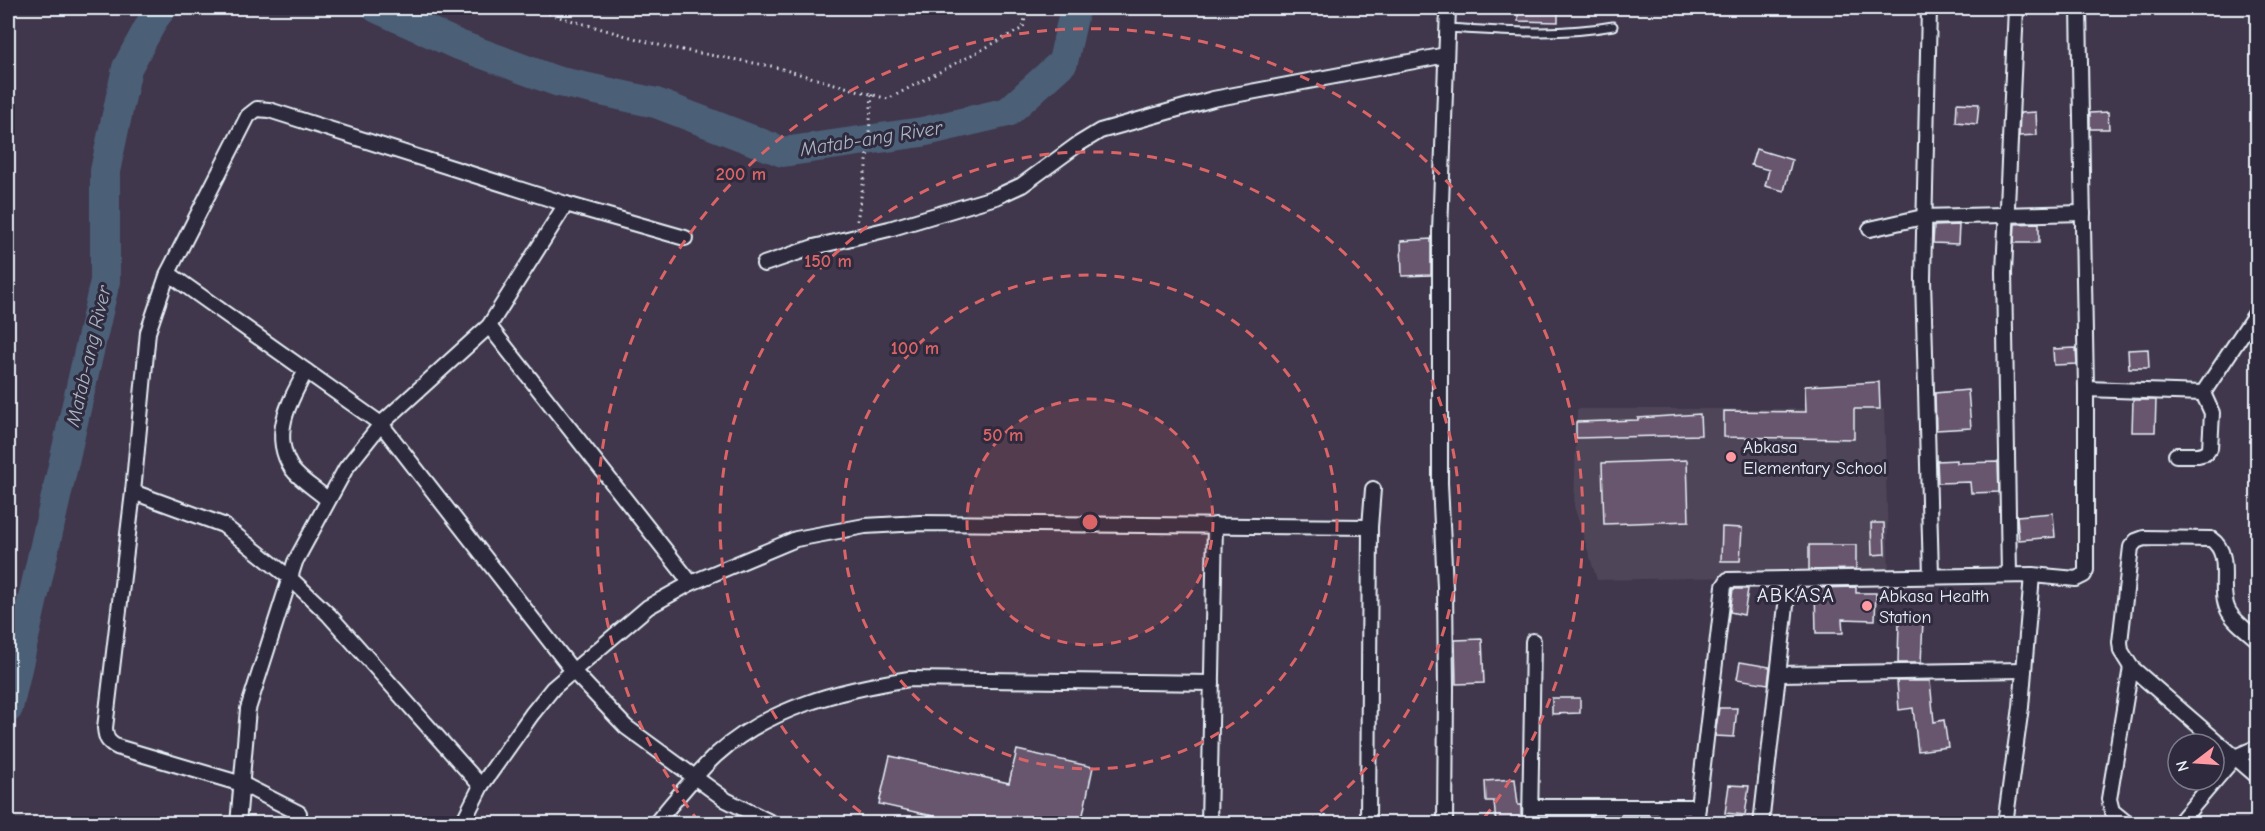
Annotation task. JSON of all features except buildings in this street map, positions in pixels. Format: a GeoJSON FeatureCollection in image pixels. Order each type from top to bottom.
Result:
{"type":"FeatureCollection","features":[{"type":"Feature","properties":{"kind":"street"},"geometry":{"type":"LineString","coordinates":[[1445,824],[1446,678],[1440,483],[1440,232],[1448,8]]}},
{"type":"Feature","properties":{"kind":"street"},"geometry":{"type":"LineString","coordinates":[[1929,8],[1923,279],[1930,575]]}},
{"type":"Feature","properties":{"kind":"street"},"geometry":{"type":"LineString","coordinates":[[2009,575],[2004,272],[2016,8]]}},
{"type":"Feature","properties":{"kind":"street"},"geometry":{"type":"LineString","coordinates":[[1696,824],[1724,586],[1731,580],[1930,575],[2032,575],[2076,579],[2082,578],[2086,570],[2086,390],[2079,8]]}},
{"type":"Feature","properties":{"kind":"street"},"geometry":{"type":"LineString","coordinates":[[764,264],[814,247],[996,197],[1022,185],[1100,131],[1213,99],[1446,56]]}},
{"type":"Feature","properties":{"kind":"street"},"geometry":{"type":"LineString","coordinates":[[299,813],[242,784],[117,747],[109,743],[105,728],[133,492],[148,332],[168,273],[248,116],[257,109],[269,110],[566,204],[685,238]]}},
{"type":"Feature","properties":{"kind":"street"},"geometry":{"type":"LineString","coordinates":[[238,824],[248,709],[295,562],[346,468],[381,424],[489,326],[566,204]]}},
{"type":"Feature","properties":{"kind":"street"},"geometry":{"type":"LineString","coordinates":[[1870,229],[1923,217],[2083,213]]}},
{"type":"Feature","properties":{"kind":"street"},"geometry":{"type":"LineString","coordinates":[[168,273],[381,424],[573,671],[626,727],[726,800],[774,824]]}},
{"type":"Feature","properties":{"kind":"street"},"geometry":{"type":"LineString","coordinates":[[2203,393],[2258,310]]}},
{"type":"Feature","properties":{"kind":"street"},"geometry":{"type":"LineString","coordinates":[[489,326],[691,583]]}},
{"type":"Feature","properties":{"kind":"street"},"geometry":{"type":"LineString","coordinates":[[306,371],[290,401],[283,421],[282,447],[293,470],[328,500]]}},
{"type":"Feature","properties":{"kind":"street"},"geometry":{"type":"LineString","coordinates":[[2086,390],[2203,393]]}},
{"type":"Feature","properties":{"kind":"street"},"geometry":{"type":"LineString","coordinates":[[2176,455],[2198,455],[2206,453],[2210,448],[2212,413],[2203,393]]}},
{"type":"Feature","properties":{"kind":"street"},"geometry":{"type":"LineString","coordinates":[[1368,824],[1370,527],[1373,489]]}},
{"type":"Feature","properties":{"kind":"street"},"geometry":{"type":"LineString","coordinates":[[133,492],[223,525],[290,578],[329,615],[481,786]]}},
{"type":"Feature","properties":{"kind":"street"},"geometry":{"type":"LineString","coordinates":[[462,824],[481,786],[553,688],[648,607],[691,583],[796,539],[865,526],[920,523],[1370,527]]}},
{"type":"Feature","properties":{"kind":"street"},"geometry":{"type":"LineString","coordinates":[[1209,824],[1215,525]]}},
{"type":"Feature","properties":{"kind":"street"},"geometry":{"type":"LineString","coordinates":[[2258,640],[2228,610],[2222,555],[2218,544],[2211,539],[2144,538],[2136,541],[2131,547],[2120,642],[2121,651],[2131,667],[2258,777]]}},
{"type":"Feature","properties":{"kind":"street"},"geometry":{"type":"LineString","coordinates":[[2005,824],[2024,670],[2032,575]]}},
{"type":"Feature","properties":{"kind":"street"},"geometry":{"type":"LineString","coordinates":[[1761,824],[1789,579]]}},
{"type":"Feature","properties":{"kind":"street"},"geometry":{"type":"LineString","coordinates":[[1530,824],[1533,641]]}},
{"type":"Feature","properties":{"kind":"street"},"geometry":{"type":"LineString","coordinates":[[2128,824],[2112,811],[2109,799],[2131,667]]}},
{"type":"Feature","properties":{"kind":"street"},"geometry":{"type":"LineString","coordinates":[[1779,674],[2024,670]]}},
{"type":"Feature","properties":{"kind":"street"},"geometry":{"type":"LineString","coordinates":[[655,824],[693,778],[718,754],[757,726],[787,711],[863,686],[909,679],[1212,684]]}},
{"type":"Feature","properties":{"kind":"street"},"geometry":{"type":"LineString","coordinates":[[2178,824],[2235,757],[2258,747]]}},
{"type":"Feature","properties":{"kind":"street"},"geometry":{"type":"LineString","coordinates":[[1531,807],[1698,807]]}},
{"type":"Feature","properties":{"kind":"lane"},"geometry":{"type":"LineString","coordinates":[[1448,28],[1562,32],[1612,26]]}},
{"type":"Feature","properties":{"kind":"path"},"geometry":{"type":"LineString","coordinates":[[538,8],[552,15],[666,47],[771,66],[888,99],[1023,28],[1027,8]]}},
{"type":"Feature","properties":{"kind":"path"},"geometry":{"type":"LineString","coordinates":[[854,237],[867,161],[872,94]]}},
{"type":"Feature","properties":{"kind":"shaded area","name":"Abkasa Elementary School"},"geometry":{"type":"Polygon","coordinates":[[[1577,409],[1884,409],[1889,574],[1597,580],[1574,506],[1577,409]]]}},
{"type":"Feature","properties":{"kind":"waterway","name":"Matab-ang River"},"geometry":{"type":"LineString","coordinates":[[8,708],[105,281],[105,171],[127,68],[154,18],[162,8]]}},
{"type":"Feature","properties":{"kind":"waterway","name":"Matab-ang River"},"geometry":{"type":"LineString","coordinates":[[377,8],[456,44],[556,81],[656,103],[783,152],[922,132],[1008,112],[1063,62],[1075,8]]}},
{"type":"Feature","properties":{"kind":"place","name":"Abkasa Elementary School"},"geometry":{"type":"Point","coordinates":[1731,457]}},
{"type":"Feature","properties":{"kind":"place","name":"Abkasa Health Station"},"geometry":{"type":"Point","coordinates":[1867,606]}},
{"type":"Feature","properties":{"kind":"district","name":"ABKASA"},"geometry":{"type":"Point","coordinates":[1796,595]}}]}
